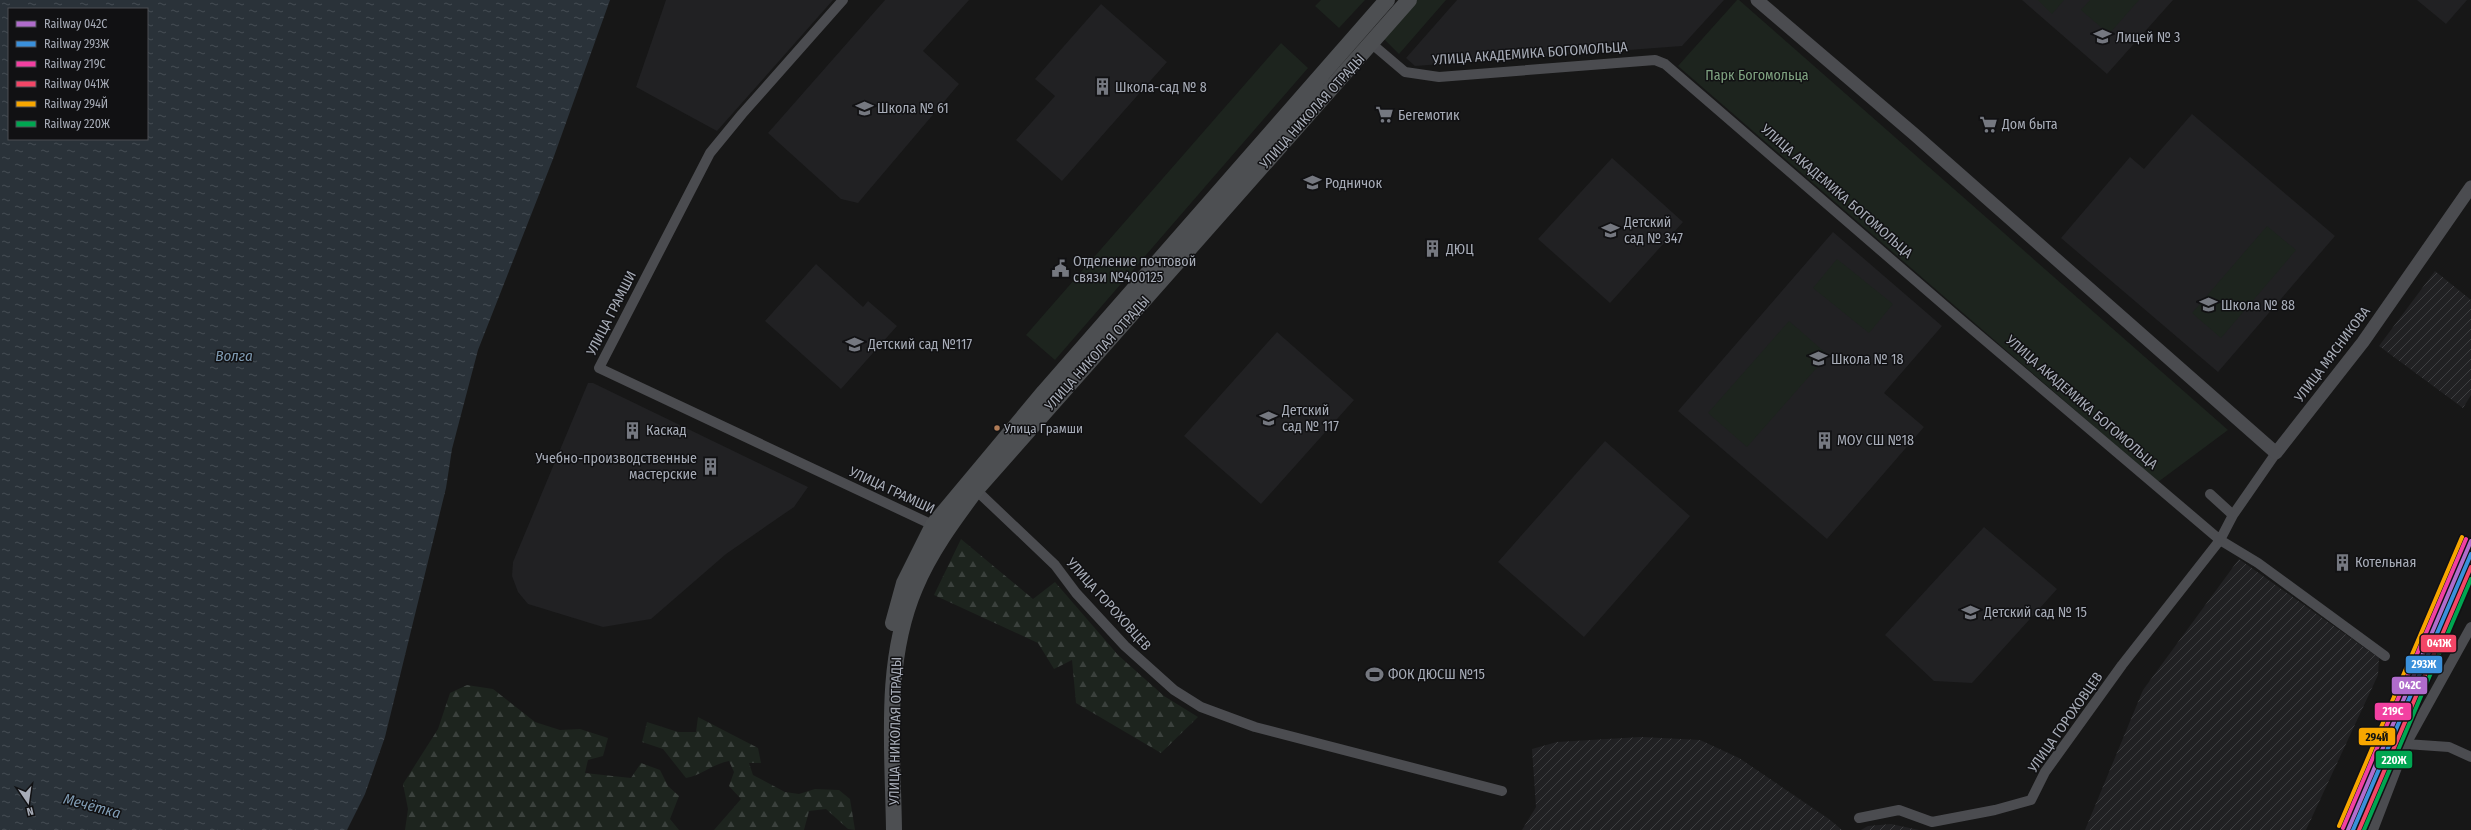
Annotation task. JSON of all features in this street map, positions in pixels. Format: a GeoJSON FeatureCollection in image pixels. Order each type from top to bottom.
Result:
{"type":"FeatureCollection","features":[{"type":"Feature","properties":{"kind":"main road","name":"УЛИЦА НИКОЛАЯ ОТРАДЫ"},"geometry":{"type":"LineString","coordinates":[[887,830],[885,708],[889,640],[904,583],[939,528],[1044,392],[1387,0]]}},
{"type":"Feature","properties":{"kind":"main road","name":"УЛИЦА НИКОЛАЯ ОТРАДЫ"},"geometry":{"type":"LineString","coordinates":[[894,830],[894,674],[898,645],[906,612],[926,566],[939,528],[976,490],[1372,44],[1409,0]]}},
{"type":"Feature","properties":{"kind":"street","name":"УЛИЦА ГРАМШИ"},"geometry":{"type":"LineString","coordinates":[[842,0],[742,114],[710,154],[599,368],[939,528]]}},
{"type":"Feature","properties":{"kind":"street"},"geometry":{"type":"LineString","coordinates":[[1757,0],[1914,134],[2276,453]]}},
{"type":"Feature","properties":{"kind":"street","name":"УЛИЦА АКАДЕМИКА БОГОМОЛЬЦА"},"geometry":{"type":"LineString","coordinates":[[1372,44],[1404,72],[1433,77],[1655,60],[1665,64],[1960,319],[2220,540],[2258,563],[2385,656]]}},
{"type":"Feature","properties":{"kind":"street","name":"УЛИЦА МЯСНИКОВА"},"geometry":{"type":"LineString","coordinates":[[2220,540],[2233,516],[2276,453],[2363,342],[2471,187]]}},
{"type":"Feature","properties":{"kind":"street","name":"УЛИЦА ГОРОХОВЦЕВ"},"geometry":{"type":"LineString","coordinates":[[976,490],[1055,565],[1076,593],[1125,646],[1174,690],[1201,708],[1255,727],[1502,791]]}},
{"type":"Feature","properties":{"kind":"street"},"geometry":{"type":"LineString","coordinates":[[2210,494],[2233,516]]}},
{"type":"Feature","properties":{"kind":"street","name":"УЛИЦА ГОРОХОВЦЕВ"},"geometry":{"type":"LineString","coordinates":[[1858,818],[1899,810],[1932,822],[1995,810],[2031,800],[2045,772],[2122,665],[2220,540]]}},
{"type":"Feature","properties":{"kind":"street"},"geometry":{"type":"LineString","coordinates":[[2373,830],[2406,744],[2471,627]]}},
{"type":"Feature","properties":{"kind":"street"},"geometry":{"type":"LineString","coordinates":[[2406,744],[2449,747],[2471,757]]}},
{"type":"Feature","properties":{"kind":"shaded area"},"geometry":{"type":"Polygon","coordinates":[[[666,0],[833,0],[717,131],[636,87],[666,0]]]}},
{"type":"Feature","properties":{"kind":"shaded area","name":"Школа № 61"},"geometry":{"type":"Polygon","coordinates":[[[885,0],[969,0],[923,51],[959,84],[858,203],[841,199],[768,133],[885,0]]]}},
{"type":"Feature","properties":{"kind":"shaded area"},"geometry":{"type":"Polygon","coordinates":[[[1457,0],[1724,0],[1682,46],[1415,66],[1406,58],[1457,0]]]}},
{"type":"Feature","properties":{"kind":"shaded area","name":"Лицей № 3"},"geometry":{"type":"Polygon","coordinates":[[[2022,0],[2173,0],[2107,74],[2022,0]]]}},
{"type":"Feature","properties":{"kind":"shaded area"},"geometry":{"type":"Polygon","coordinates":[[[2417,0],[2467,0],[2446,24],[2417,0]]]}},
{"type":"Feature","properties":{"kind":"shaded area"},"geometry":{"type":"Polygon","coordinates":[[[1101,4],[1167,62],[1062,181],[1016,140],[1055,96],[1035,79],[1101,4]]]}},
{"type":"Feature","properties":{"kind":"shaded area","name":"Школа № 88"},"geometry":{"type":"Polygon","coordinates":[[[2192,114],[2335,236],[2218,372],[2061,238],[2130,157],[2144,169],[2192,114]]]}},
{"type":"Feature","properties":{"kind":"shaded area","name":"Детский сад № 347"},"geometry":{"type":"Polygon","coordinates":[[[1612,158],[1683,222],[1610,303],[1538,239],[1612,158]]]}},
{"type":"Feature","properties":{"kind":"shaded area","name":"Школа № 18"},"geometry":{"type":"Polygon","coordinates":[[[1833,232],[1942,326],[1884,393],[1924,427],[1827,539],[1678,411],[1833,232]]]}},
{"type":"Feature","properties":{"kind":"shaded area"},"geometry":{"type":"Polygon","coordinates":[[[816,264],[863,307],[868,301],[897,326],[841,389],[765,321],[816,264]]]}},
{"type":"Feature","properties":{"kind":"shaded area"},"geometry":{"type":"Polygon","coordinates":[[[2435,271],[2471,300],[2471,395],[2463,408],[2379,346],[2435,271]]]}},
{"type":"Feature","properties":{"kind":"shaded area","name":"Детский сад № 117"},"geometry":{"type":"Polygon","coordinates":[[[1277,332],[1354,400],[1261,504],[1184,436],[1277,332]]]}},
{"type":"Feature","properties":{"kind":"shaded area"},"geometry":{"type":"Polygon","coordinates":[[[588,383],[593,383],[808,487],[794,507],[726,554],[651,619],[603,627],[528,604],[518,592],[512,576],[513,562],[588,383]]]}},
{"type":"Feature","properties":{"kind":"shaded area"},"geometry":{"type":"Polygon","coordinates":[[[1605,441],[1690,516],[1584,637],[1498,562],[1605,441]]]}},
{"type":"Feature","properties":{"kind":"shaded area","name":"Детский сад № 15"},"geometry":{"type":"Polygon","coordinates":[[[1984,527],[2057,589],[1972,683],[1934,681],[1885,635],[1984,527]]]}},
{"type":"Feature","properties":{"kind":"shaded area"},"geometry":{"type":"Polygon","coordinates":[[[2239,559],[2379,658],[2378,675],[2306,830],[2085,830],[2143,690],[2239,559]]]}},
{"type":"Feature","properties":{"kind":"shaded area"},"geometry":{"type":"Polygon","coordinates":[[[1641,737],[1700,740],[1739,758],[1829,819],[1842,830],[1522,830],[1536,807],[1532,749],[1557,742],[1641,737]]]}},
{"type":"Feature","properties":{"kind":"shaded area"},"geometry":{"type":"Polygon","coordinates":[[[1891,824],[1919,830],[1861,830],[1868,826],[1891,824]]]}},
{"type":"Feature","properties":{"kind":"green space"},"geometry":{"type":"Polygon","coordinates":[[[1321,0],[1365,0],[1339,28],[1315,6],[1321,0]]]}},
{"type":"Feature","properties":{"kind":"green space"},"geometry":{"type":"Polygon","coordinates":[[[1417,0],[1446,0],[1399,54],[1383,38],[1417,0]]]}},
{"type":"Feature","properties":{"kind":"green space","name":"Парк Богомольца"},"geometry":{"type":"Polygon","coordinates":[[[1737,0],[1739,0],[2228,430],[2158,482],[1678,66],[1737,0]]]}},
{"type":"Feature","properties":{"kind":"green space"},"geometry":{"type":"Polygon","coordinates":[[[2038,0],[2064,0],[2052,14],[2038,0]]]}},
{"type":"Feature","properties":{"kind":"green space"},"geometry":{"type":"Polygon","coordinates":[[[2090,0],[2139,0],[2109,34],[2081,10],[2090,0]]]}},
{"type":"Feature","properties":{"kind":"green space"},"geometry":{"type":"Polygon","coordinates":[[[1281,43],[1308,68],[1055,360],[1026,335],[1281,43]]]}},
{"type":"Feature","properties":{"kind":"green space"},"geometry":{"type":"Polygon","coordinates":[[[2267,226],[2296,250],[2221,338],[2192,313],[2267,226]]]}},
{"type":"Feature","properties":{"kind":"green space"},"geometry":{"type":"Polygon","coordinates":[[[1837,259],[1893,304],[1869,333],[1813,288],[1837,259]]]}},
{"type":"Feature","properties":{"kind":"green space"},"geometry":{"type":"Polygon","coordinates":[[[1789,321],[1828,355],[1747,447],[1708,413],[1789,321]]]}},
{"type":"Feature","properties":{"kind":"green space"},"geometry":{"type":"Polygon","coordinates":[[[961,539],[1033,599],[1055,582],[1118,655],[1164,696],[1198,717],[1161,753],[1076,703],[1072,660],[1054,669],[1038,643],[934,595],[961,539]]]}},
{"type":"Feature","properties":{"kind":"green space"},"geometry":{"type":"Polygon","coordinates":[[[467,685],[493,689],[535,722],[560,730],[580,729],[608,738],[603,756],[588,760],[585,773],[631,778],[641,763],[660,770],[668,786],[679,796],[670,819],[679,830],[405,830],[408,809],[403,784],[438,729],[450,693],[467,685]]]}},
{"type":"Feature","properties":{"kind":"green space"},"geometry":{"type":"Polygon","coordinates":[[[698,717],[758,748],[761,763],[749,763],[753,775],[785,792],[799,794],[815,789],[839,790],[850,799],[855,830],[848,829],[826,809],[809,811],[804,830],[714,830],[741,799],[729,786],[734,772],[729,761],[718,764],[692,777],[686,778],[663,749],[642,742],[647,722],[678,732],[696,732],[698,717]]]}},
{"type":"Feature","properties":{"kind":"water","name":"Волга"},"geometry":{"type":"Polygon","coordinates":[[[0,0],[610,0],[553,159],[478,350],[452,449],[446,488],[385,737],[365,794],[347,830],[0,830],[0,0]]]}},
{"type":"Feature","properties":{"kind":"railway"},"geometry":{"type":"LineString","coordinates":[[2356,830],[2471,559]]}},
{"type":"Feature","properties":{"kind":"rail line","name":"294Й"},"geometry":{"type":"LineString","coordinates":[[2339,826],[2462,537]]}},
{"type":"Feature","properties":{"kind":"rail line","name":"219С"},"geometry":{"type":"LineString","coordinates":[[2343,828],[2466,539]]}},
{"type":"Feature","properties":{"kind":"rail line","name":"042С"},"geometry":{"type":"LineString","coordinates":[[2348,830],[2471,541]]}},
{"type":"Feature","properties":{"kind":"rail line","name":"293Ж"},"geometry":{"type":"LineString","coordinates":[[2353,830],[2471,554]]}},
{"type":"Feature","properties":{"kind":"rail line","name":"041Ж"},"geometry":{"type":"LineString","coordinates":[[2359,830],[2471,567]]}},
{"type":"Feature","properties":{"kind":"rail line","name":"220Ж"},"geometry":{"type":"LineString","coordinates":[[2364,830],[2471,579]]}},
{"type":"Feature","properties":{"kind":"place","name":"Лицей № 3"},"geometry":{"type":"Point","coordinates":[2103,37]}},
{"type":"Feature","properties":{"kind":"place","name":"Школа-сад № 8"},"geometry":{"type":"Point","coordinates":[1102,87]}},
{"type":"Feature","properties":{"kind":"place","name":"Школа № 61"},"geometry":{"type":"Point","coordinates":[864,108]}},
{"type":"Feature","properties":{"kind":"place","name":"Бегемотик"},"geometry":{"type":"Point","coordinates":[1385,115]}},
{"type":"Feature","properties":{"kind":"place","name":"Дом быта"},"geometry":{"type":"Point","coordinates":[1989,124]}},
{"type":"Feature","properties":{"kind":"place","name":"Родничок"},"geometry":{"type":"Point","coordinates":[1312,183]}},
{"type":"Feature","properties":{"kind":"place","name":"Детский сад № 347"},"geometry":{"type":"Point","coordinates":[1611,230]}},
{"type":"Feature","properties":{"kind":"place","name":"ДЮЦ"},"geometry":{"type":"Point","coordinates":[1433,249]}},
{"type":"Feature","properties":{"kind":"place","name":"Отделение почтовой связи №400125"},"geometry":{"type":"Point","coordinates":[1060,269]}},
{"type":"Feature","properties":{"kind":"place","name":"Школа № 88"},"geometry":{"type":"Point","coordinates":[2208,305]}},
{"type":"Feature","properties":{"kind":"place","name":"Детский сад №117"},"geometry":{"type":"Point","coordinates":[855,344]}},
{"type":"Feature","properties":{"kind":"place","name":"Школа № 18"},"geometry":{"type":"Point","coordinates":[1818,359]}},
{"type":"Feature","properties":{"kind":"place","name":"Детский сад № 117"},"geometry":{"type":"Point","coordinates":[1269,418]}},
{"type":"Feature","properties":{"kind":"place","name":"Улица Грамши"},"geometry":{"type":"Point","coordinates":[997,428]}},
{"type":"Feature","properties":{"kind":"place","name":"Каскад"},"geometry":{"type":"Point","coordinates":[633,430]}},
{"type":"Feature","properties":{"kind":"place","name":"МОУ СШ №18"},"geometry":{"type":"Point","coordinates":[1824,440]}},
{"type":"Feature","properties":{"kind":"place","name":"Учебно-производственные мастерские"},"geometry":{"type":"Point","coordinates":[710,466]}},
{"type":"Feature","properties":{"kind":"place","name":"Котельная"},"geometry":{"type":"Point","coordinates":[2342,562]}},
{"type":"Feature","properties":{"kind":"place","name":"Детский сад № 15"},"geometry":{"type":"Point","coordinates":[1971,612]}},
{"type":"Feature","properties":{"kind":"place","name":"ФОК ДЮСШ №15"},"geometry":{"type":"Point","coordinates":[1375,674]}},
{"type":"Feature","properties":{"kind":"water label","name":"Мечётка"},"geometry":{"type":"Point","coordinates":[92,806]}}]}
